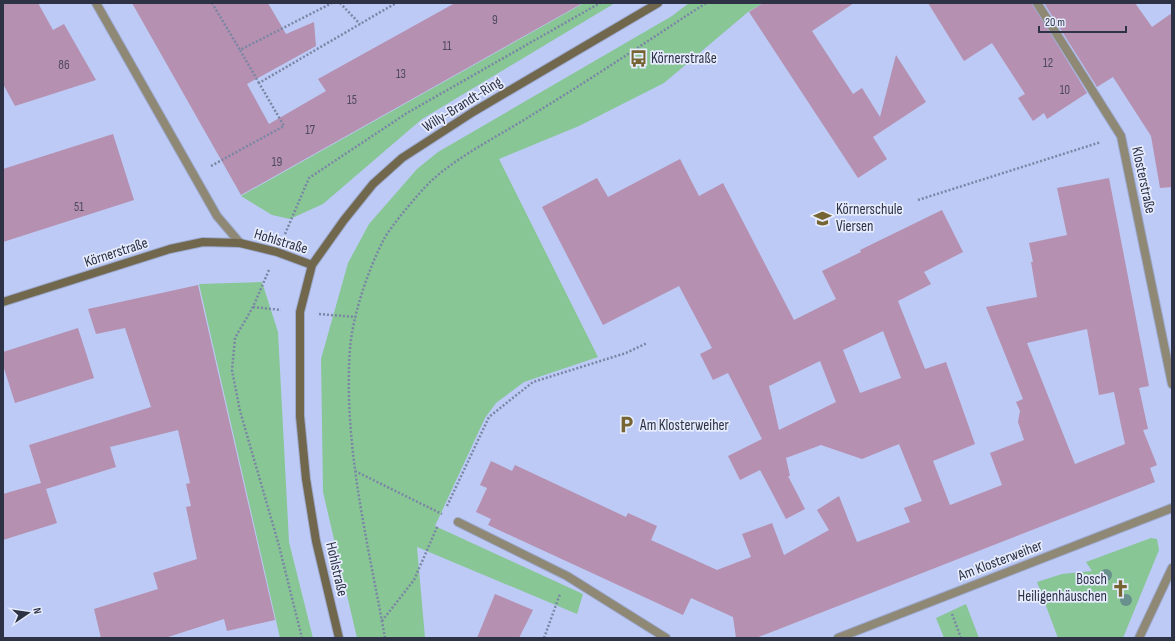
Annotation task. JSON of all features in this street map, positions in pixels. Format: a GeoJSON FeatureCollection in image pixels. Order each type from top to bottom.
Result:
{"type":"FeatureCollection","features":[{"type":"Feature","properties":{"kind":"main road","name":"Willy-Brandt-Ring"},"geometry":{"type":"LineString","coordinates":[[312,265],[344,220],[373,184],[402,158],[473,112],[658,3]]}},
{"type":"Feature","properties":{"kind":"main road","name":"Körnerstraße"},"geometry":{"type":"LineString","coordinates":[[3,302],[170,249],[203,242],[240,243]]}},
{"type":"Feature","properties":{"kind":"main road","name":"Hohlstraße"},"geometry":{"type":"LineString","coordinates":[[240,243],[277,252],[312,265],[300,312],[300,416],[306,479],[316,541],[339,638]]}},
{"type":"Feature","properties":{"kind":"street","name":"Hohlstraße"},"geometry":{"type":"LineString","coordinates":[[96,3],[216,216],[240,243]]}},
{"type":"Feature","properties":{"kind":"street","name":"Klosterstraße"},"geometry":{"type":"LineString","coordinates":[[1037,3],[1121,136],[1172,384]]}},
{"type":"Feature","properties":{"kind":"street","name":"Am Klosterweiher"},"geometry":{"type":"LineString","coordinates":[[838,638],[1172,508]]}},
{"type":"Feature","properties":{"kind":"street"},"geometry":{"type":"LineString","coordinates":[[458,522],[567,576],[666,638]]}},
{"type":"Feature","properties":{"kind":"street"},"geometry":{"type":"LineString","coordinates":[[1139,638],[1172,568]]}},
{"type":"Feature","properties":{"kind":"path"},"geometry":{"type":"LineString","coordinates":[[194,176],[284,126],[212,3]]}},
{"type":"Feature","properties":{"kind":"path"},"geometry":{"type":"LineString","coordinates":[[240,50],[332,3]]}},
{"type":"Feature","properties":{"kind":"path"},"geometry":{"type":"LineString","coordinates":[[340,3],[360,24]]}},
{"type":"Feature","properties":{"kind":"path"},"geometry":{"type":"LineString","coordinates":[[259,83],[396,3]]}},
{"type":"Feature","properties":{"kind":"path"},"geometry":{"type":"LineString","coordinates":[[302,638],[278,542],[240,411],[232,370],[235,338],[253,306],[309,178],[408,113],[600,3]]}},
{"type":"Feature","properties":{"kind":"path"},"geometry":{"type":"LineString","coordinates":[[385,638],[354,470],[351,418],[350,347],[356,317],[365,287],[385,237],[430,182],[451,166],[552,103],[706,3]]}},
{"type":"Feature","properties":{"kind":"path"},"geometry":{"type":"LineString","coordinates":[[918,200],[1121,136]]}},
{"type":"Feature","properties":{"kind":"path"},"geometry":{"type":"LineString","coordinates":[[382,621],[414,580],[488,417],[533,382],[626,354],[647,344]]}},
{"type":"Feature","properties":{"kind":"path"},"geometry":{"type":"LineString","coordinates":[[354,470],[443,515]]}},
{"type":"Feature","properties":{"kind":"path"},"geometry":{"type":"LineString","coordinates":[[946,596],[961,638]]}},
{"type":"Feature","properties":{"kind":"path"},"geometry":{"type":"LineString","coordinates":[[544,638],[552,616]]}},
{"type":"Feature","properties":{"kind":"green space"},"geometry":{"type":"Polygon","coordinates":[[[584,3],[615,3],[422,119],[323,204],[290,219],[272,215],[241,196],[584,3]]]}},
{"type":"Feature","properties":{"kind":"green space"},"geometry":{"type":"Polygon","coordinates":[[[689,3],[763,3],[748,12],[664,83],[579,126],[499,159],[598,357],[524,382],[496,403],[485,418],[435,526],[583,594],[577,614],[417,547],[425,638],[357,638],[323,492],[321,359],[348,263],[369,224],[417,169],[438,152],[672,16],[689,3]]]}},
{"type":"Feature","properties":{"kind":"green space"},"geometry":{"type":"Polygon","coordinates":[[[262,282],[278,332],[289,542],[313,638],[280,638],[199,284],[262,282]]]}},
{"type":"Feature","properties":{"kind":"green space"},"geometry":{"type":"Polygon","coordinates":[[[1151,538],[1157,539],[1159,550],[1123,638],[1058,638],[1037,582],[1062,574],[1092,571],[1086,562],[1151,538]]]}},
{"type":"Feature","properties":{"kind":"green space"},"geometry":{"type":"Polygon","coordinates":[[[966,604],[979,638],[944,638],[936,618],[966,604]]]}},
{"type":"Feature","properties":{"kind":"building"},"geometry":{"type":"Polygon","coordinates":[[[3,3],[38,3],[53,30],[64,24],[96,80],[15,106],[3,84],[3,3]]]}},
{"type":"Feature","properties":{"kind":"building"},"geometry":{"type":"Polygon","coordinates":[[[132,3],[268,3],[286,34],[314,22],[316,46],[247,84],[269,124],[326,91],[318,79],[455,3],[583,3],[241,195],[132,3]]]}},
{"type":"Feature","properties":{"kind":"building"},"geometry":{"type":"Polygon","coordinates":[[[763,3],[854,3],[812,31],[853,94],[862,88],[880,117],[896,55],[926,102],[873,137],[887,159],[858,178],[749,12],[763,3]]]}},
{"type":"Feature","properties":{"kind":"building"},"geometry":{"type":"Polygon","coordinates":[[[928,3],[1032,3],[1087,93],[1047,119],[1044,113],[1033,121],[1018,98],[1025,94],[992,43],[964,61],[928,3]]]}},
{"type":"Feature","properties":{"kind":"building"},"geometry":{"type":"Polygon","coordinates":[[[1044,3],[1135,3],[1152,27],[1172,13],[1172,187],[1160,188],[1151,136],[1113,77],[1097,87],[1044,3]]]}},
{"type":"Feature","properties":{"kind":"building"},"geometry":{"type":"Polygon","coordinates":[[[113,134],[134,200],[3,242],[3,169],[113,134]]]}},
{"type":"Feature","properties":{"kind":"building"},"geometry":{"type":"Polygon","coordinates":[[[680,159],[699,196],[723,183],[794,320],[836,299],[822,271],[861,252],[860,250],[942,210],[963,252],[924,272],[931,284],[898,301],[925,369],[946,362],[975,444],[933,461],[950,505],[1002,485],[990,453],[1024,440],[1018,422],[1020,411],[1016,402],[1023,399],[986,307],[1037,297],[1029,243],[1067,235],[1057,188],[1109,178],[1149,386],[1139,388],[1148,429],[1143,430],[1157,465],[1150,468],[1155,482],[756,638],[736,638],[733,617],[691,598],[683,615],[488,525],[491,519],[476,512],[487,488],[480,485],[491,461],[512,471],[515,465],[626,517],[628,513],[657,526],[651,540],[717,570],[751,557],[742,534],[772,523],[784,555],[829,530],[817,510],[839,496],[857,542],[910,522],[904,508],[922,501],[899,444],[862,459],[821,445],[786,458],[790,476],[788,476],[805,509],[786,519],[760,470],[740,480],[728,456],[762,439],[728,373],[713,380],[700,354],[712,348],[679,286],[603,325],[542,207],[597,178],[608,197],[680,159]],[[1087,329],[1027,343],[1075,464],[1125,444],[1114,392],[1099,395],[1087,329]],[[883,331],[843,350],[860,393],[901,378],[883,331]],[[820,361],[769,386],[779,430],[836,402],[820,361]]]}},
{"type":"Feature","properties":{"kind":"building"},"geometry":{"type":"Polygon","coordinates":[[[198,285],[275,620],[227,631],[224,619],[165,638],[101,638],[94,609],[158,589],[153,573],[197,559],[186,507],[191,506],[186,484],[190,483],[178,430],[110,447],[116,467],[46,489],[57,523],[3,540],[3,494],[41,483],[29,445],[151,407],[125,328],[96,334],[88,309],[198,285]]]}},
{"type":"Feature","properties":{"kind":"building"},"geometry":{"type":"Polygon","coordinates":[[[78,328],[94,378],[15,403],[3,365],[3,352],[78,328]]]}},
{"type":"Feature","properties":{"kind":"building"},"geometry":{"type":"Polygon","coordinates":[[[495,594],[533,610],[519,638],[477,638],[495,594]]]}},
{"type":"Feature","properties":{"kind":"place","name":"Körnerstraße"},"geometry":{"type":"Point","coordinates":[638,58]}},
{"type":"Feature","properties":{"kind":"place","name":"Körnerschule Viersen"},"geometry":{"type":"Point","coordinates":[823,218]}},
{"type":"Feature","properties":{"kind":"place","name":"Am Klosterweiher"},"geometry":{"type":"Point","coordinates":[627,425]}},
{"type":"Feature","properties":{"kind":"place","name":"Bosch Heiligenhäuschen"},"geometry":{"type":"Point","coordinates":[1120,588]}}]}
